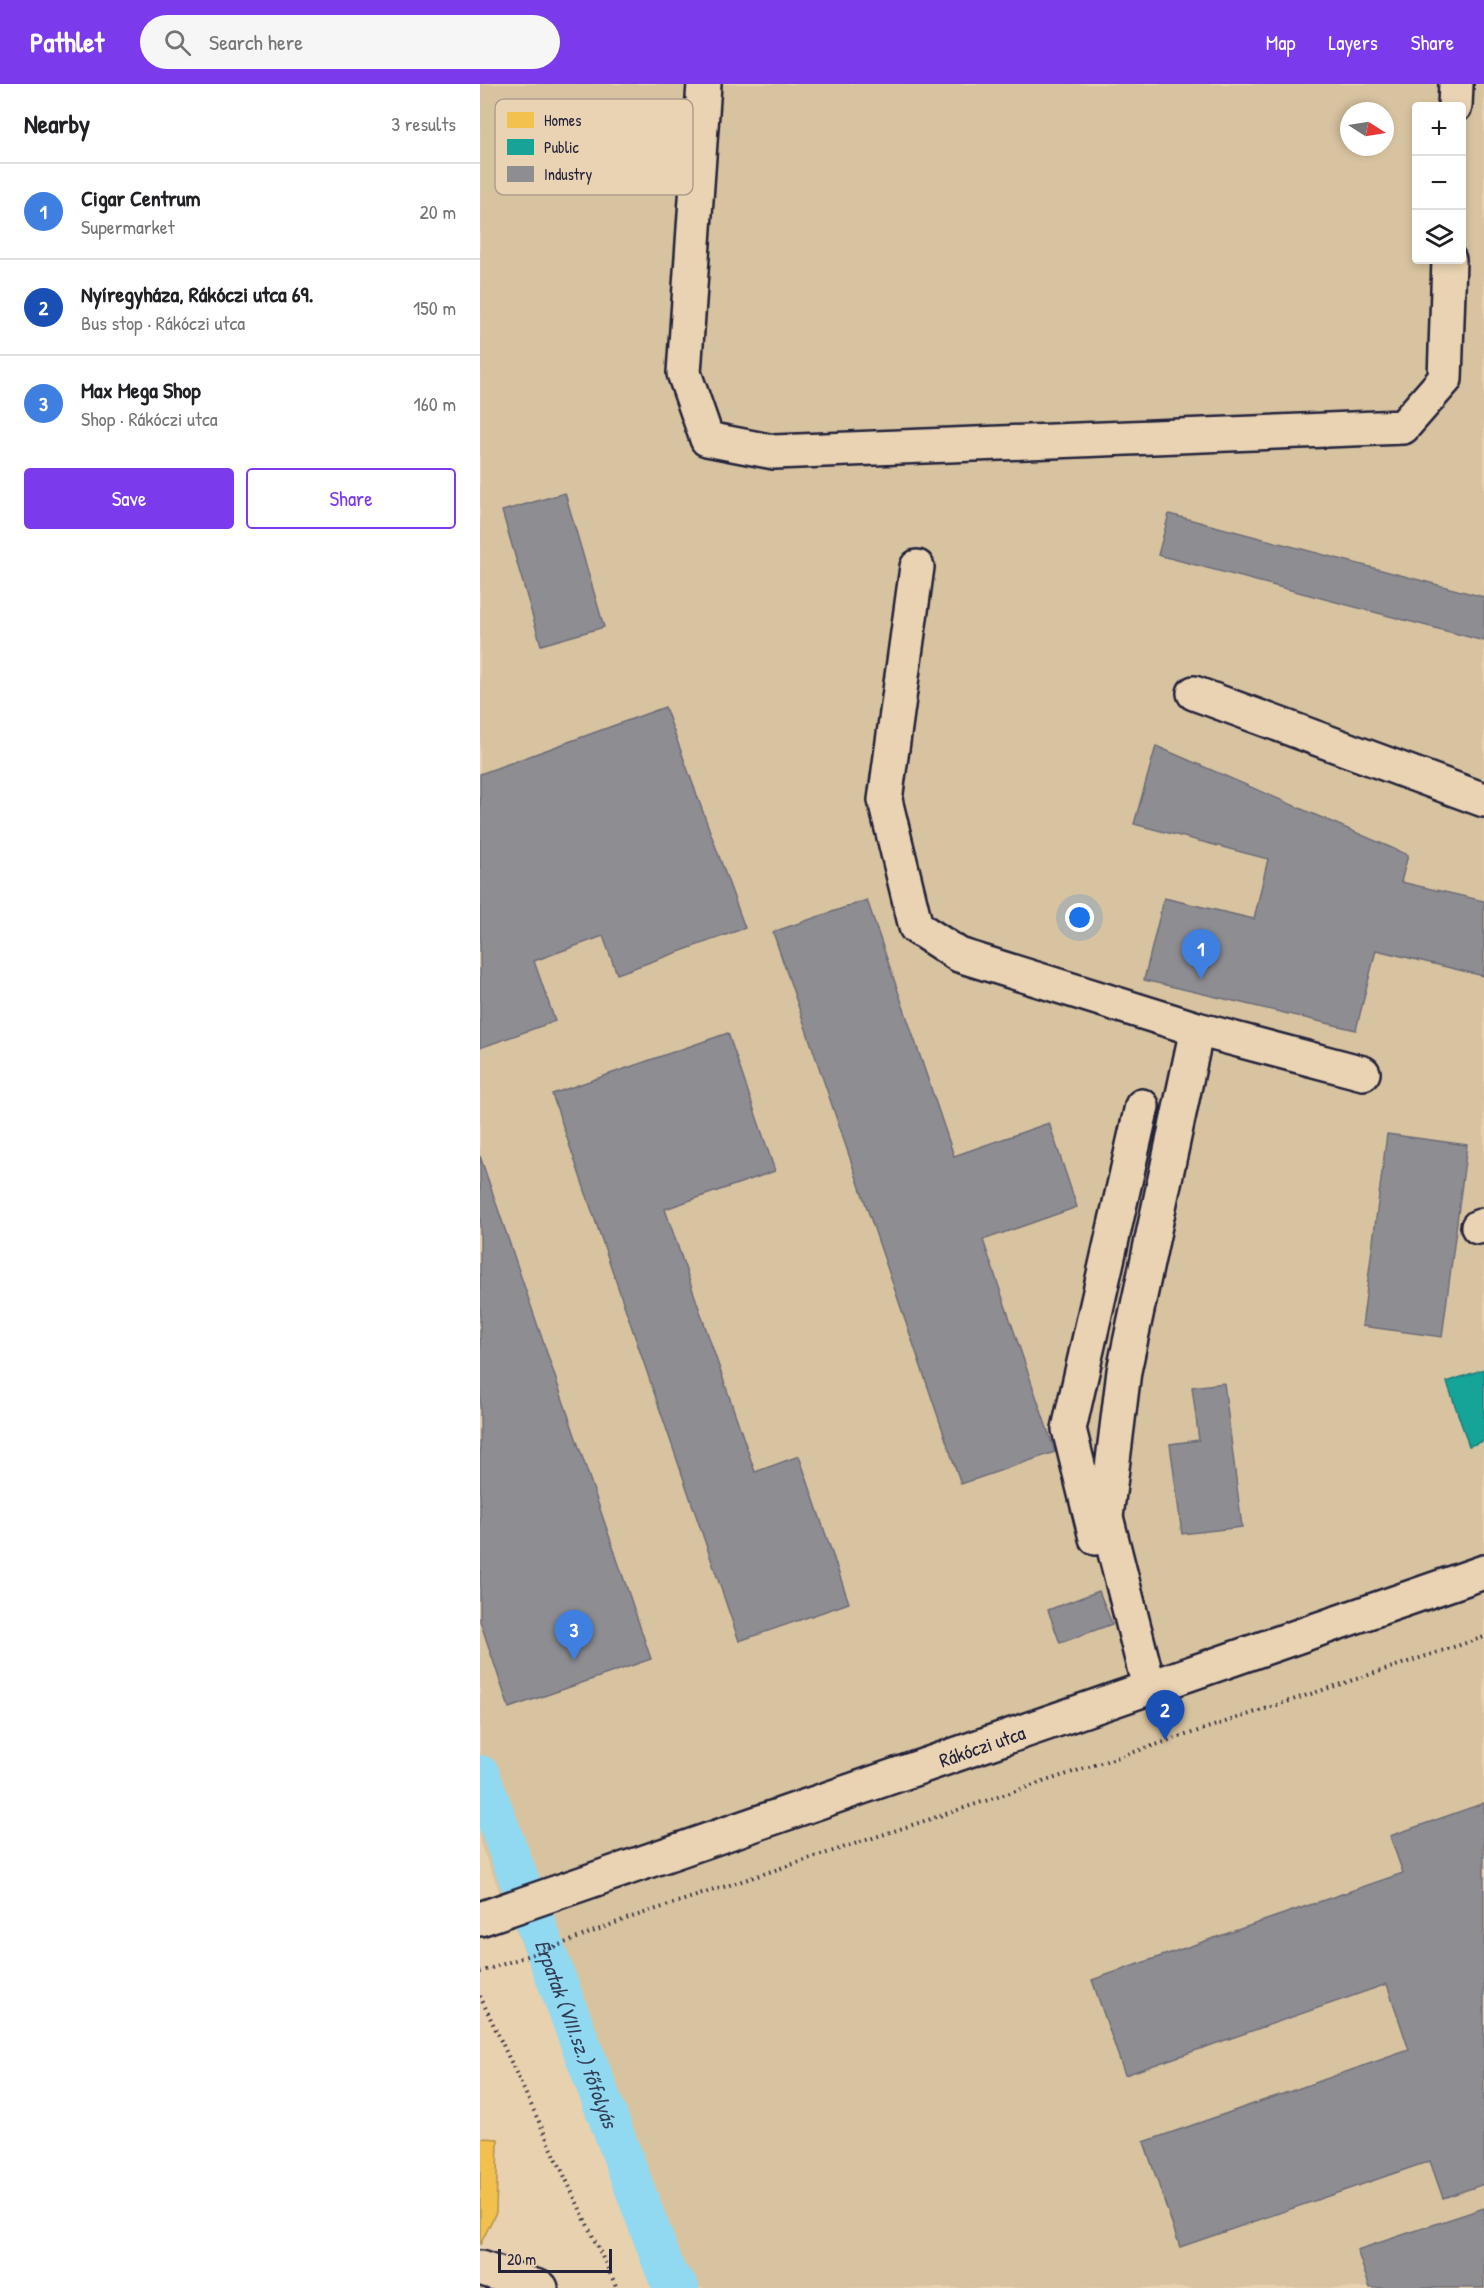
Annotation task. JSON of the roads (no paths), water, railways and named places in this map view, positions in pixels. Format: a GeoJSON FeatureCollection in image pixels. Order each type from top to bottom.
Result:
{"type":"FeatureCollection","features":[{"type":"Feature","properties":{"kind":"main road"},"geometry":{"type":"LineString","coordinates":[[704,84],[684,373],[707,439],[774,452],[1403,427],[1445,379],[1449,264]]}},
{"type":"Feature","properties":{"kind":"main road"},"geometry":{"type":"LineString","coordinates":[[1455,102],[1456,84]]}},
{"type":"Feature","properties":{"kind":"main road"},"geometry":{"type":"LineString","coordinates":[[917,567],[885,800],[916,927],[959,955],[1197,1029],[1363,1073]]}},
{"type":"Feature","properties":{"kind":"main road"},"geometry":{"type":"LineString","coordinates":[[1194,693],[1484,800]]}},
{"type":"Feature","properties":{"kind":"main road"},"geometry":{"type":"LineString","coordinates":[[1149,1688],[1106,1517],[1124,1371],[1197,1029]]}},
{"type":"Feature","properties":{"kind":"main road"},"geometry":{"type":"LineString","coordinates":[[1135,1635],[1115,1612],[1069,1429],[1142,1106]]}},
{"type":"Feature","properties":{"kind":"main road","name":"Rákóczi utca"},"geometry":{"type":"LineString","coordinates":[[486,1917],[1484,1572]]}},
{"type":"Feature","properties":{"kind":"main road"},"geometry":{"type":"LineString","coordinates":[[480,2268],[541,2288]]}},
{"type":"Feature","properties":{"kind":"waterway","name":"Érpatak (VIII.sz.) főfolyás"},"geometry":{"type":"LineString","coordinates":[[480,1775],[667,2275],[679,2288]]}},
{"type":"Feature","properties":{"kind":"place","name":"Cigar Centrum"},"geometry":{"type":"Point","coordinates":[1201,979]}},
{"type":"Feature","properties":{"kind":"place","name":"Max Mega Shop"},"geometry":{"type":"Point","coordinates":[574,1660]}},
{"type":"Feature","properties":{"kind":"place","name":"Nyíregyháza, Rákóczi utca 69."},"geometry":{"type":"Point","coordinates":[1165,1740]}}]}
